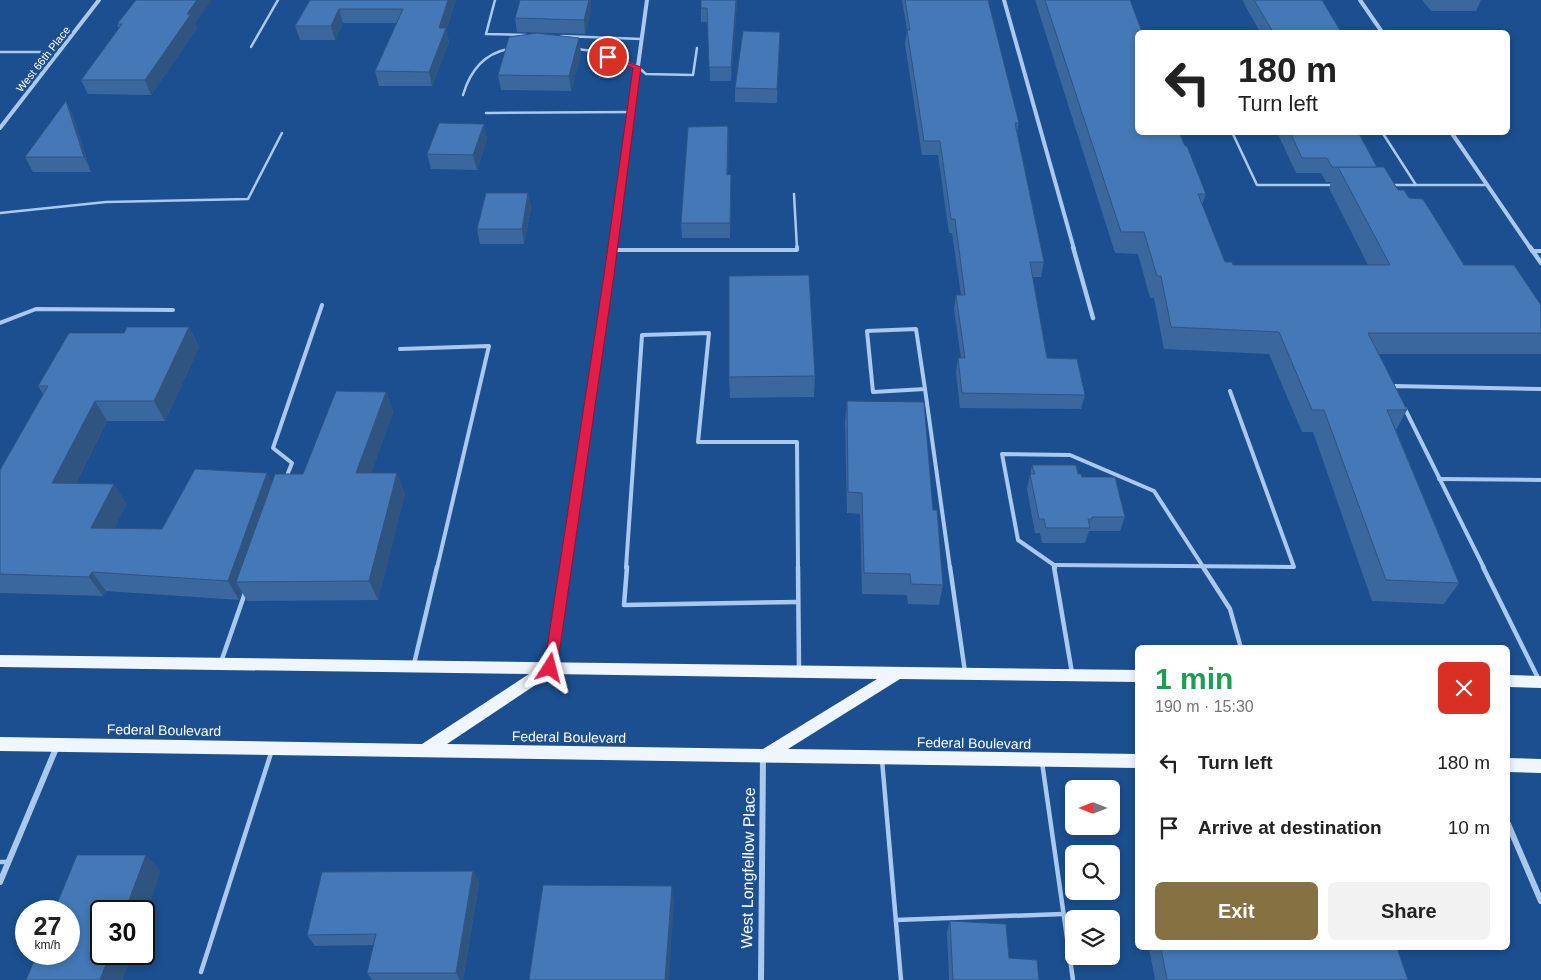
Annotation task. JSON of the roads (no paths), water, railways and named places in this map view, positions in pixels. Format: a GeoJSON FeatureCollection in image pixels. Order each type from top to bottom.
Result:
{"type":"FeatureCollection","features":[{"type":"Feature","properties":{"kind":"main road"},"geometry":{"type":"LineString","coordinates":[[0,661],[1135,676]]}},
{"type":"Feature","properties":{"kind":"main road"},"geometry":{"type":"LineString","coordinates":[[424,750],[550,668]]}},
{"type":"Feature","properties":{"kind":"main road"},"geometry":{"type":"LineString","coordinates":[[763,757],[898,673]]}},
{"type":"Feature","properties":{"kind":"main road"},"geometry":{"type":"LineString","coordinates":[[1510,682],[1541,682]]}},
{"type":"Feature","properties":{"kind":"main road","name":"Federal Boulevard"},"geometry":{"type":"LineString","coordinates":[[0,744],[763,757],[1135,761]]}},
{"type":"Feature","properties":{"kind":"main road"},"geometry":{"type":"LineString","coordinates":[[1510,765],[1541,766]]}},
{"type":"Feature","properties":{"kind":"street","name":"West 66th Place"},"geometry":{"type":"LineString","coordinates":[[0,128],[99,0]]}},
{"type":"Feature","properties":{"kind":"street"},"geometry":{"type":"LineString","coordinates":[[550,668],[613,250],[647,0]]}},
{"type":"Feature","properties":{"kind":"street"},"geometry":{"type":"LineString","coordinates":[[1004,0],[1093,318]]}},
{"type":"Feature","properties":{"kind":"street"},"geometry":{"type":"LineString","coordinates":[[1360,0],[1381,30]]}},
{"type":"Feature","properties":{"kind":"street"},"geometry":{"type":"LineString","coordinates":[[1453,135],[1541,263]]}},
{"type":"Feature","properties":{"kind":"street"},"geometry":{"type":"LineString","coordinates":[[0,882],[57,745]]}},
{"type":"Feature","properties":{"kind":"street","name":"West Longfellow Place"},"geometry":{"type":"LineString","coordinates":[[761,980],[763,757]]}},
{"type":"Feature","properties":{"kind":"street"},"geometry":{"type":"LineString","coordinates":[[1510,829],[1541,901]]}},
{"type":"Feature","properties":{"kind":"lane"},"geometry":{"type":"LineString","coordinates":[[251,47],[278,0]]}},
{"type":"Feature","properties":{"kind":"lane"},"geometry":{"type":"LineString","coordinates":[[495,0],[486,34],[535,36]]}},
{"type":"Feature","properties":{"kind":"lane"},"geometry":{"type":"LineString","coordinates":[[554,36],[642,39]]}},
{"type":"Feature","properties":{"kind":"lane"},"geometry":{"type":"LineString","coordinates":[[463,95],[468,76],[493,51],[512,48]]}},
{"type":"Feature","properties":{"kind":"lane"},"geometry":{"type":"LineString","coordinates":[[575,49],[592,51],[638,67],[646,74],[693,75],[697,48]]}},
{"type":"Feature","properties":{"kind":"lane"},"geometry":{"type":"LineString","coordinates":[[0,52],[59,52]]}},
{"type":"Feature","properties":{"kind":"lane"},"geometry":{"type":"LineString","coordinates":[[486,113],[632,112]]}},
{"type":"Feature","properties":{"kind":"lane"},"geometry":{"type":"LineString","coordinates":[[0,213],[106,202],[248,199],[282,133]]}},
{"type":"Feature","properties":{"kind":"lane"},"geometry":{"type":"LineString","coordinates":[[1233,135],[1257,185],[1336,185]]}},
{"type":"Feature","properties":{"kind":"lane"},"geometry":{"type":"LineString","coordinates":[[1384,135],[1416,185]]}},
{"type":"Feature","properties":{"kind":"lane"},"geometry":{"type":"LineString","coordinates":[[1386,185],[1487,185]]}},
{"type":"Feature","properties":{"kind":"lane"},"geometry":{"type":"LineString","coordinates":[[613,250],[798,250],[794,194]]}},
{"type":"Feature","properties":{"kind":"lane"},"geometry":{"type":"LineString","coordinates":[[1532,251],[1541,251]]}},
{"type":"Feature","properties":{"kind":"lane"},"geometry":{"type":"LineString","coordinates":[[285,481],[292,462],[273,448],[322,305]]}},
{"type":"Feature","properties":{"kind":"lane"},"geometry":{"type":"LineString","coordinates":[[0,323],[36,309],[173,310]]}},
{"type":"Feature","properties":{"kind":"lane"},"geometry":{"type":"LineString","coordinates":[[925,389],[873,392],[867,331],[916,330],[925,389],[966,674]]}},
{"type":"Feature","properties":{"kind":"lane"},"geometry":{"type":"LineString","coordinates":[[798,602],[624,605],[642,335],[709,333],[698,442],[797,442],[799,671]]}},
{"type":"Feature","properties":{"kind":"lane"},"geometry":{"type":"LineString","coordinates":[[400,348],[490,346],[414,666]]}},
{"type":"Feature","properties":{"kind":"lane"},"geometry":{"type":"LineString","coordinates":[[1398,395],[1394,386],[1541,389]]}},
{"type":"Feature","properties":{"kind":"lane"},"geometry":{"type":"LineString","coordinates":[[1230,390],[1294,568],[1203,566],[1054,564],[1018,540],[1002,454],[1070,455],[1154,492],[1203,566],[1230,609],[1240,645]]}},
{"type":"Feature","properties":{"kind":"lane"},"geometry":{"type":"LineString","coordinates":[[1402,403],[1541,682]]}},
{"type":"Feature","properties":{"kind":"lane"},"geometry":{"type":"LineString","coordinates":[[1439,479],[1541,480]]}},
{"type":"Feature","properties":{"kind":"lane"},"geometry":{"type":"LineString","coordinates":[[1054,564],[1072,675]]}},
{"type":"Feature","properties":{"kind":"lane"},"geometry":{"type":"LineString","coordinates":[[220,664],[246,591]]}},
{"type":"Feature","properties":{"kind":"lane"},"geometry":{"type":"LineString","coordinates":[[201,972],[272,748]]}},
{"type":"Feature","properties":{"kind":"lane"},"geometry":{"type":"LineString","coordinates":[[882,758],[901,980]]}},
{"type":"Feature","properties":{"kind":"lane"},"geometry":{"type":"LineString","coordinates":[[1042,760],[1073,980]]}},
{"type":"Feature","properties":{"kind":"lane"},"geometry":{"type":"LineString","coordinates":[[0,862],[8,862]]}},
{"type":"Feature","properties":{"kind":"lane"},"geometry":{"type":"LineString","coordinates":[[896,920],[1063,914]]}}]}
